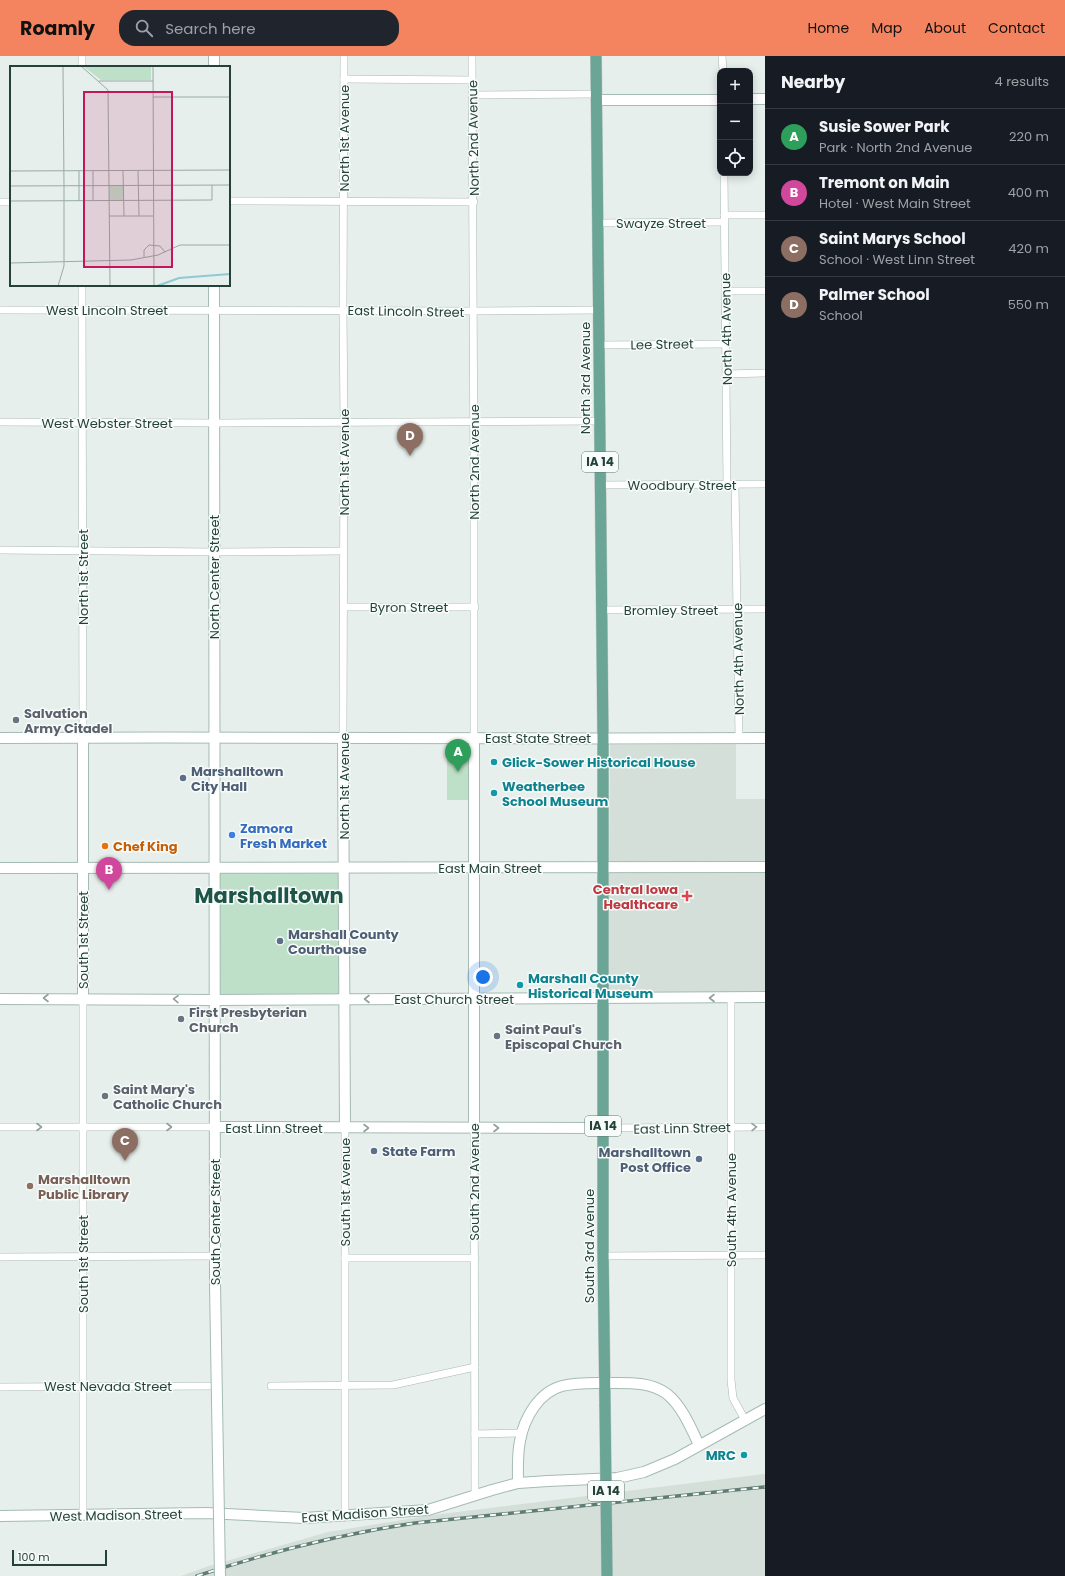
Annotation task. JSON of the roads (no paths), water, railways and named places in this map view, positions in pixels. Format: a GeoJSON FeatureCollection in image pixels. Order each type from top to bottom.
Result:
{"type":"FeatureCollection","features":[{"type":"Feature","properties":{"kind":"main road","name":"North 3rd Avenue"},"geometry":{"type":"LineString","coordinates":[[596,56],[603,739],[602,868]]}},
{"type":"Feature","properties":{"kind":"main road","name":"South 3rd Avenue"},"geometry":{"type":"LineString","coordinates":[[602,868],[603,1256],[607,1576]]}},
{"type":"Feature","properties":{"kind":"street","name":"North 1st Avenue"},"geometry":{"type":"LineString","coordinates":[[344,56],[342,310],[344,422],[344,868]]}},
{"type":"Feature","properties":{"kind":"street","name":"North 2nd Avenue"},"geometry":{"type":"LineString","coordinates":[[472,56],[474,202],[474,868]]}},
{"type":"Feature","properties":{"kind":"street"},"geometry":{"type":"LineString","coordinates":[[722,56],[722,68]]}},
{"type":"Feature","properties":{"kind":"street"},"geometry":{"type":"LineString","coordinates":[[344,79],[472,80]]}},
{"type":"Feature","properties":{"kind":"street"},"geometry":{"type":"LineString","coordinates":[[472,95],[717,100]]}},
{"type":"Feature","properties":{"kind":"street"},"geometry":{"type":"LineString","coordinates":[[753,100],[765,99]]}},
{"type":"Feature","properties":{"kind":"street","name":"North 4th Avenue"},"geometry":{"type":"LineString","coordinates":[[724,176],[727,485]]}},
{"type":"Feature","properties":{"kind":"street"},"geometry":{"type":"LineString","coordinates":[[230,201],[474,202]]}},
{"type":"Feature","properties":{"kind":"street","name":"Swayze Street"},"geometry":{"type":"LineString","coordinates":[[598,223],[724,219],[765,215]]}},
{"type":"Feature","properties":{"kind":"street","name":"North 1st Street"},"geometry":{"type":"LineString","coordinates":[[82,286],[83,868]]}},
{"type":"Feature","properties":{"kind":"street","name":"North Center Street"},"geometry":{"type":"LineString","coordinates":[[214,286],[215,868]]}},
{"type":"Feature","properties":{"kind":"street"},"geometry":{"type":"LineString","coordinates":[[725,292],[765,291]]}},
{"type":"Feature","properties":{"kind":"street","name":"West Lincoln Street"},"geometry":{"type":"LineString","coordinates":[[0,310],[214,310]]}},
{"type":"Feature","properties":{"kind":"street","name":"East Lincoln Street"},"geometry":{"type":"LineString","coordinates":[[214,310],[474,312],[598,310]]}},
{"type":"Feature","properties":{"kind":"street","name":"Lee Street"},"geometry":{"type":"LineString","coordinates":[[599,345],[726,344]]}},
{"type":"Feature","properties":{"kind":"street"},"geometry":{"type":"LineString","coordinates":[[726,374],[765,373]]}},
{"type":"Feature","properties":{"kind":"street","name":"West Webster Street"},"geometry":{"type":"LineString","coordinates":[[0,422],[215,423],[599,421]]}},
{"type":"Feature","properties":{"kind":"street","name":"North 4th Avenue"},"geometry":{"type":"LineString","coordinates":[[735,484],[739,738]]}},
{"type":"Feature","properties":{"kind":"street","name":"Woodbury Street"},"geometry":{"type":"LineString","coordinates":[[600,486],[765,484]]}},
{"type":"Feature","properties":{"kind":"street"},"geometry":{"type":"LineString","coordinates":[[0,550],[214,552],[343,551]]}},
{"type":"Feature","properties":{"kind":"street","name":"Byron Street"},"geometry":{"type":"LineString","coordinates":[[344,607],[474,607]]}},
{"type":"Feature","properties":{"kind":"street","name":"Bromley Street"},"geometry":{"type":"LineString","coordinates":[[601,610],[765,610]]}},
{"type":"Feature","properties":{"kind":"street","name":"East State Street"},"geometry":{"type":"LineString","coordinates":[[0,738],[765,738]]}},
{"type":"Feature","properties":{"kind":"street","name":"East Main Street"},"geometry":{"type":"LineString","coordinates":[[0,868],[765,867]]}},
{"type":"Feature","properties":{"kind":"street","name":"South 1st Street"},"geometry":{"type":"LineString","coordinates":[[83,868],[83,1515]]}},
{"type":"Feature","properties":{"kind":"street","name":"South Center Street"},"geometry":{"type":"LineString","coordinates":[[215,868],[215,1284],[220,1576]]}},
{"type":"Feature","properties":{"kind":"street","name":"South 1st Avenue"},"geometry":{"type":"LineString","coordinates":[[344,868],[345,1515]]}},
{"type":"Feature","properties":{"kind":"street","name":"South 2nd Avenue"},"geometry":{"type":"LineString","coordinates":[[474,868],[475,1496]]}},
{"type":"Feature","properties":{"kind":"street","name":"East Church Street"},"geometry":{"type":"LineString","coordinates":[[0,999],[602,999],[765,997]]}},
{"type":"Feature","properties":{"kind":"street","name":"South 4th Avenue"},"geometry":{"type":"LineString","coordinates":[[731,998],[731,1380],[733,1398],[745,1420]]}},
{"type":"Feature","properties":{"kind":"street"},"geometry":{"type":"LineString","coordinates":[[0,1127],[215,1127]]}},
{"type":"Feature","properties":{"kind":"street","name":"East Linn Street"},"geometry":{"type":"LineString","coordinates":[[215,1127],[765,1127]]}},
{"type":"Feature","properties":{"kind":"street"},"geometry":{"type":"LineString","coordinates":[[603,1256],[765,1255]]}},
{"type":"Feature","properties":{"kind":"street"},"geometry":{"type":"LineString","coordinates":[[0,1257],[215,1256]]}},
{"type":"Feature","properties":{"kind":"street"},"geometry":{"type":"LineString","coordinates":[[345,1258],[474,1258]]}},
{"type":"Feature","properties":{"kind":"street"},"geometry":{"type":"LineString","coordinates":[[271,1386],[393,1385],[475,1367]]}},
{"type":"Feature","properties":{"kind":"street"},"geometry":{"type":"LineString","coordinates":[[518,1483],[518,1454],[521,1433],[535,1406],[539,1400],[550,1391],[570,1384],[605,1383],[646,1385],[657,1388],[674,1402],[700,1445]]}},
{"type":"Feature","properties":{"kind":"street","name":"West Nevada Street"},"geometry":{"type":"LineString","coordinates":[[0,1387],[217,1386]]}},
{"type":"Feature","properties":{"kind":"street","name":"East Madison Street"},"geometry":{"type":"LineString","coordinates":[[233,1514],[304,1518],[428,1510],[518,1483],[597,1479],[632,1475],[660,1466],[765,1409]]}},
{"type":"Feature","properties":{"kind":"street"},"geometry":{"type":"LineString","coordinates":[[475,1434],[521,1433]]}},
{"type":"Feature","properties":{"kind":"street","name":"West Madison Street"},"geometry":{"type":"LineString","coordinates":[[0,1516],[233,1514]]}},
{"type":"Feature","properties":{"kind":"railway"},"geometry":{"type":"LineString","coordinates":[[197,1576],[251,1559],[332,1538],[387,1527],[765,1487]]}},
{"type":"Feature","properties":{"kind":"place","name":"Palmer School"},"geometry":{"type":"Point","coordinates":[410,456]}},
{"type":"Feature","properties":{"kind":"place","name":"Salvation Army Citadel"},"geometry":{"type":"Point","coordinates":[16,720]}},
{"type":"Feature","properties":{"kind":"place","name":"Glick-Sower Historical House"},"geometry":{"type":"Point","coordinates":[494,762]}},
{"type":"Feature","properties":{"kind":"place","name":"Susie Sower Park"},"geometry":{"type":"Point","coordinates":[458,772]}},
{"type":"Feature","properties":{"kind":"place","name":"Marshalltown City Hall"},"geometry":{"type":"Point","coordinates":[183,778]}},
{"type":"Feature","properties":{"kind":"place","name":"Weatherbee School Museum"},"geometry":{"type":"Point","coordinates":[494,793]}},
{"type":"Feature","properties":{"kind":"place","name":"Zamora Fresh Market"},"geometry":{"type":"Point","coordinates":[232,835]}},
{"type":"Feature","properties":{"kind":"place","name":"Chef King"},"geometry":{"type":"Point","coordinates":[105,846]}},
{"type":"Feature","properties":{"kind":"place","name":"Tremont on Main"},"geometry":{"type":"Point","coordinates":[109,890]}},
{"type":"Feature","properties":{"kind":"place","name":"Central Iowa Healthcare"},"geometry":{"type":"Point","coordinates":[687,896]}},
{"type":"Feature","properties":{"kind":"place","name":"Marshall County Courthouse"},"geometry":{"type":"Point","coordinates":[280,941]}},
{"type":"Feature","properties":{"kind":"place","name":"Marshall County Historical Museum"},"geometry":{"type":"Point","coordinates":[520,985]}},
{"type":"Feature","properties":{"kind":"place","name":"First Presbyterian Church"},"geometry":{"type":"Point","coordinates":[181,1019]}},
{"type":"Feature","properties":{"kind":"place","name":"Saint Paul's Episcopal Church"},"geometry":{"type":"Point","coordinates":[497,1036]}},
{"type":"Feature","properties":{"kind":"place","name":"Saint Mary's Catholic Church"},"geometry":{"type":"Point","coordinates":[105,1096]}},
{"type":"Feature","properties":{"kind":"place","name":"State Farm"},"geometry":{"type":"Point","coordinates":[374,1151]}},
{"type":"Feature","properties":{"kind":"place","name":"Marshalltown Post Office"},"geometry":{"type":"Point","coordinates":[699,1159]}},
{"type":"Feature","properties":{"kind":"place","name":"Saint Marys School"},"geometry":{"type":"Point","coordinates":[125,1161]}},
{"type":"Feature","properties":{"kind":"place","name":"Marshalltown Public Library"},"geometry":{"type":"Point","coordinates":[30,1186]}},
{"type":"Feature","properties":{"kind":"place","name":"MRC"},"geometry":{"type":"Point","coordinates":[744,1455]}},
{"type":"Feature","properties":{"kind":"district","name":"Marshalltown"},"geometry":{"type":"Point","coordinates":[269,896]}}]}
